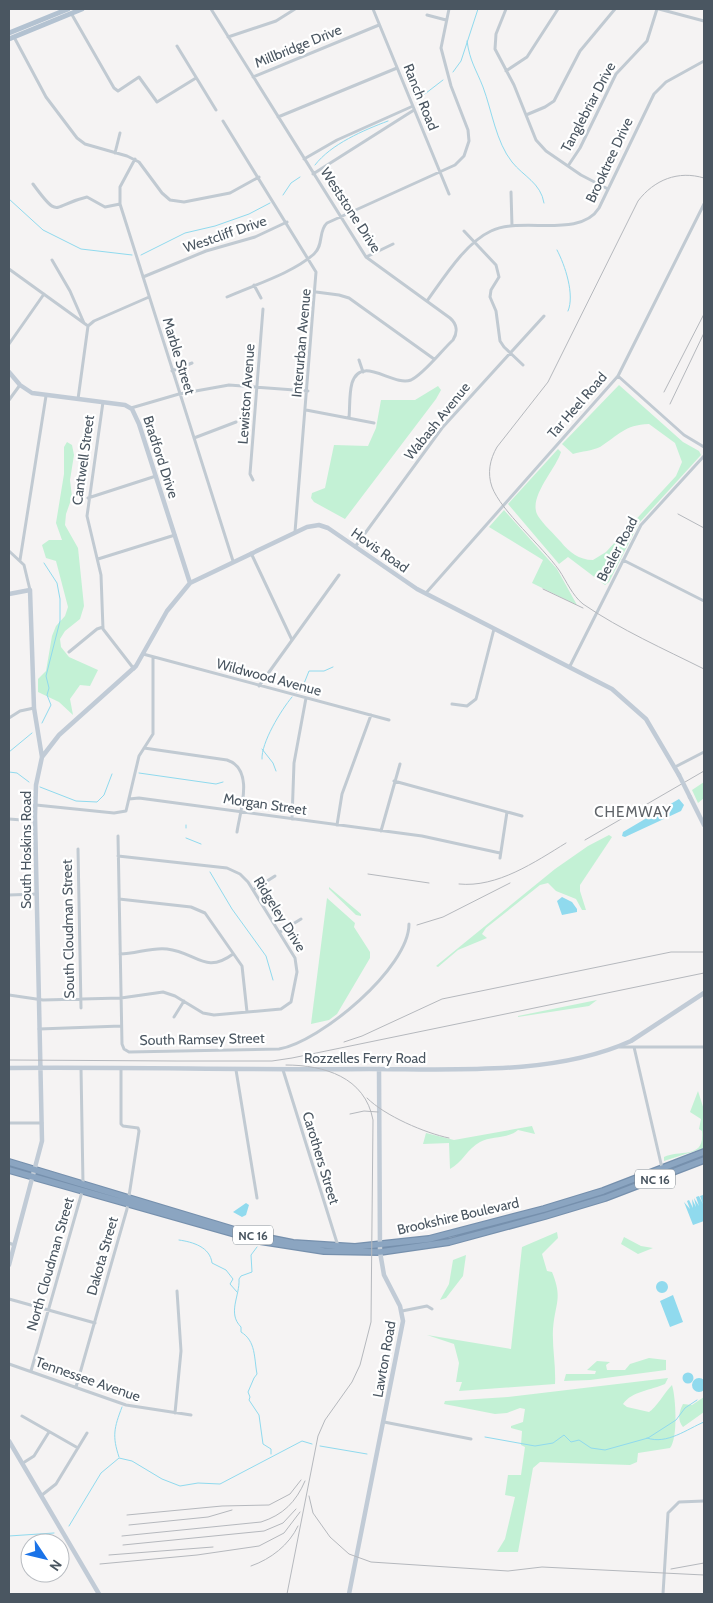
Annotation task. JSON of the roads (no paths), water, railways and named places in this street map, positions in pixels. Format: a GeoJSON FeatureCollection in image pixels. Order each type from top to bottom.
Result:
{"type":"FeatureCollection","features":[{"type":"Feature","properties":{"kind":"highway","name":"Brookshire Boulevard"},"geometry":{"type":"LineString","coordinates":[[380,1249],[429,1239],[544,1210],[603,1191],[704,1152]]}},
{"type":"Feature","properties":{"kind":"highway","name":"Brookshire Boulevard"},"geometry":{"type":"LineString","coordinates":[[9,1170],[82,1192],[129,1202],[255,1236],[339,1249],[380,1249],[449,1242],[605,1198],[704,1160]]}},
{"type":"Feature","properties":{"kind":"highway","name":"Brookshire Boulevard"},"geometry":{"type":"LineString","coordinates":[[9,1162],[83,1184],[129,1202]]}},
{"type":"Feature","properties":{"kind":"highway"},"geometry":{"type":"LineString","coordinates":[[603,1191],[605,1198]]}},
{"type":"Feature","properties":{"kind":"main road"},"geometry":{"type":"LineString","coordinates":[[11,38],[19,32],[59,14],[82,9]]}},
{"type":"Feature","properties":{"kind":"main road"},"geometry":{"type":"LineString","coordinates":[[9,33],[68,11]]}},
{"type":"Feature","properties":{"kind":"street","name":"Weststone Drive"},"geometry":{"type":"LineString","coordinates":[[211,9],[366,257],[450,318],[456,326],[453,340],[408,381],[398,381],[372,371],[363,372]]}},
{"type":"Feature","properties":{"kind":"street"},"geometry":{"type":"LineString","coordinates":[[228,37],[270,24],[282,18],[292,9]]}},
{"type":"Feature","properties":{"kind":"street","name":"Ranch Road"},"geometry":{"type":"LineString","coordinates":[[373,9],[449,194]]}},
{"type":"Feature","properties":{"kind":"street"},"geometry":{"type":"LineString","coordinates":[[228,297],[309,258],[319,247],[325,225],[440,172],[461,160],[470,140],[451,86],[442,52],[441,39],[449,9]]}},
{"type":"Feature","properties":{"kind":"street"},"geometry":{"type":"LineString","coordinates":[[505,9],[494,43],[497,54],[540,145],[568,166],[608,189]]}},
{"type":"Feature","properties":{"kind":"street"},"geometry":{"type":"LineString","coordinates":[[506,71],[522,61],[530,52],[542,30],[558,9]]}},
{"type":"Feature","properties":{"kind":"street"},"geometry":{"type":"LineString","coordinates":[[526,115],[554,101],[580,51],[615,9]]}},
{"type":"Feature","properties":{"kind":"street"},"geometry":{"type":"LineString","coordinates":[[658,9],[704,21]]}},
{"type":"Feature","properties":{"kind":"street","name":"Tanglebriar Drive"},"geometry":{"type":"LineString","coordinates":[[568,166],[580,148],[616,74],[647,40],[658,9]]}},
{"type":"Feature","properties":{"kind":"street"},"geometry":{"type":"LineString","coordinates":[[68,11],[114,88],[121,90],[139,77],[157,102],[196,78]]}},
{"type":"Feature","properties":{"kind":"street"},"geometry":{"type":"LineString","coordinates":[[428,15],[446,20]]}},
{"type":"Feature","properties":{"kind":"street","name":"Millbridge Drive"},"geometry":{"type":"LineString","coordinates":[[253,77],[379,25]]}},
{"type":"Feature","properties":{"kind":"street"},"geometry":{"type":"LineString","coordinates":[[11,38],[46,97],[78,138],[85,144],[134,159],[144,167],[166,197],[180,202],[230,193],[258,176]]}},
{"type":"Feature","properties":{"kind":"street"},"geometry":{"type":"LineString","coordinates":[[177,46],[216,110]]}},
{"type":"Feature","properties":{"kind":"street","name":"Brooktree Drive"},"geometry":{"type":"LineString","coordinates":[[427,301],[455,263],[474,243],[491,230],[512,226],[584,222],[597,212],[654,94],[666,82],[704,61]]}},
{"type":"Feature","properties":{"kind":"street"},"geometry":{"type":"LineString","coordinates":[[278,118],[397,68]]}},
{"type":"Feature","properties":{"kind":"street"},"geometry":{"type":"LineString","coordinates":[[304,159],[337,140],[413,108]]}},
{"type":"Feature","properties":{"kind":"street"},"geometry":{"type":"LineString","coordinates":[[313,174],[413,108]]}},
{"type":"Feature","properties":{"kind":"street","name":"Interurban Avenue"},"geometry":{"type":"LineString","coordinates":[[223,121],[287,222],[316,272],[316,292],[295,532]]}},
{"type":"Feature","properties":{"kind":"street"},"geometry":{"type":"LineString","coordinates":[[115,153],[120,133]]}},
{"type":"Feature","properties":{"kind":"street","name":"Marble Street"},"geometry":{"type":"LineString","coordinates":[[134,159],[120,187],[120,204],[233,561]]}},
{"type":"Feature","properties":{"kind":"street"},"geometry":{"type":"LineString","coordinates":[[34,184],[48,205],[54,208],[61,208],[87,197],[105,207],[120,204]]}},
{"type":"Feature","properties":{"kind":"street"},"geometry":{"type":"LineString","coordinates":[[511,192],[512,226]]}},
{"type":"Feature","properties":{"kind":"street","name":"Tar Heel Road"},"geometry":{"type":"LineString","coordinates":[[426,593],[618,376],[704,204]]}},
{"type":"Feature","properties":{"kind":"street","name":"Westcliff Drive"},"geometry":{"type":"LineString","coordinates":[[143,277],[206,251],[255,237],[287,222]]}},
{"type":"Feature","properties":{"kind":"street"},"geometry":{"type":"LineString","coordinates":[[464,230],[498,269],[499,277],[491,288],[490,297],[496,311],[500,341],[523,365]]}},
{"type":"Feature","properties":{"kind":"street"},"geometry":{"type":"LineString","coordinates":[[366,257],[393,244]]}},
{"type":"Feature","properties":{"kind":"street"},"geometry":{"type":"LineString","coordinates":[[52,260],[70,291],[84,324]]}},
{"type":"Feature","properties":{"kind":"street"},"geometry":{"type":"LineString","coordinates":[[9,269],[88,326]]}},
{"type":"Feature","properties":{"kind":"street"},"geometry":{"type":"LineString","coordinates":[[254,285],[261,298]]}},
{"type":"Feature","properties":{"kind":"street"},"geometry":{"type":"LineString","coordinates":[[316,292],[349,298],[434,358]]}},
{"type":"Feature","properties":{"kind":"street"},"geometry":{"type":"LineString","coordinates":[[9,344],[44,294]]}},
{"type":"Feature","properties":{"kind":"street"},"geometry":{"type":"LineString","coordinates":[[78,399],[88,326],[94,321],[149,297]]}},
{"type":"Feature","properties":{"kind":"street","name":"Lewiston Avenue"},"geometry":{"type":"LineString","coordinates":[[253,480],[250,474],[264,309]]}},
{"type":"Feature","properties":{"kind":"street","name":"Wabash Avenue"},"geometry":{"type":"LineString","coordinates":[[355,547],[438,434],[544,316]]}},
{"type":"Feature","properties":{"kind":"street"},"geometry":{"type":"LineString","coordinates":[[349,418],[352,383],[356,376],[363,372],[359,360]]}},
{"type":"Feature","properties":{"kind":"street"},"geometry":{"type":"LineString","coordinates":[[172,371],[192,363]]}},
{"type":"Feature","properties":{"kind":"street","name":"Bradford Drive"},"geometry":{"type":"LineString","coordinates":[[9,372],[20,385],[32,393],[103,402],[131,408],[139,424],[190,583]]}},
{"type":"Feature","properties":{"kind":"street"},"geometry":{"type":"LineString","coordinates":[[618,376],[684,435],[704,447]]}},
{"type":"Feature","properties":{"kind":"street"},"geometry":{"type":"LineString","coordinates":[[9,400],[20,385]]}},
{"type":"Feature","properties":{"kind":"street"},"geometry":{"type":"LineString","coordinates":[[131,408],[179,394],[229,385],[308,391]]}},
{"type":"Feature","properties":{"kind":"street"},"geometry":{"type":"LineString","coordinates":[[20,560],[46,396]]}},
{"type":"Feature","properties":{"kind":"street","name":"Cantwell Street"},"geometry":{"type":"LineString","coordinates":[[102,627],[102,587],[98,559],[88,523],[88,498],[103,402]]}},
{"type":"Feature","properties":{"kind":"street"},"geometry":{"type":"LineString","coordinates":[[306,410],[374,423]]}},
{"type":"Feature","properties":{"kind":"street"},"geometry":{"type":"LineString","coordinates":[[194,438],[236,422]]}},
{"type":"Feature","properties":{"kind":"street","name":"Bealer Road"},"geometry":{"type":"LineString","coordinates":[[570,666],[645,520],[704,456]]}},
{"type":"Feature","properties":{"kind":"street"},"geometry":{"type":"LineString","coordinates":[[88,498],[156,476]]}},
{"type":"Feature","properties":{"kind":"street","name":"Hovis Road"},"geometry":{"type":"LineString","coordinates":[[42,757],[59,735],[134,669],[170,606],[190,583],[295,532],[312,526],[321,526],[426,593],[602,682],[632,705],[653,729],[676,767],[704,825]]}},
{"type":"Feature","properties":{"kind":"street"},"geometry":{"type":"LineString","coordinates":[[98,559],[175,535]]}},
{"type":"Feature","properties":{"kind":"street"},"geometry":{"type":"LineString","coordinates":[[9,551],[20,560]]}},
{"type":"Feature","properties":{"kind":"street"},"geometry":{"type":"LineString","coordinates":[[251,553],[292,641]]}},
{"type":"Feature","properties":{"kind":"street","name":"South Hoskins Road"},"geometry":{"type":"LineString","coordinates":[[9,1265],[12,1244],[40,1151],[42,1123],[35,805],[42,757],[34,708],[30,590],[26,571],[20,560]]}},
{"type":"Feature","properties":{"kind":"street"},"geometry":{"type":"LineString","coordinates":[[623,560],[704,601]]}},
{"type":"Feature","properties":{"kind":"street"},"geometry":{"type":"LineString","coordinates":[[260,686],[339,575]]}},
{"type":"Feature","properties":{"kind":"street"},"geometry":{"type":"LineString","coordinates":[[9,594],[30,590]]}},
{"type":"Feature","properties":{"kind":"street"},"geometry":{"type":"LineString","coordinates":[[69,652],[102,627],[109,639],[134,669]]}},
{"type":"Feature","properties":{"kind":"street"},"geometry":{"type":"LineString","coordinates":[[452,704],[467,706],[476,699],[494,628]]}},
{"type":"Feature","properties":{"kind":"street","name":"Wildwood Avenue"},"geometry":{"type":"LineString","coordinates":[[143,654],[390,720]]}},
{"type":"Feature","properties":{"kind":"street"},"geometry":{"type":"LineString","coordinates":[[35,805],[119,814],[126,809],[139,756],[154,732],[153,658]]}},
{"type":"Feature","properties":{"kind":"street"},"geometry":{"type":"LineString","coordinates":[[292,819],[294,763],[306,698]]}},
{"type":"Feature","properties":{"kind":"street"},"geometry":{"type":"LineString","coordinates":[[9,718],[20,711],[34,708]]}},
{"type":"Feature","properties":{"kind":"street"},"geometry":{"type":"LineString","coordinates":[[337,825],[341,798],[371,715]]}},
{"type":"Feature","properties":{"kind":"street"},"geometry":{"type":"LineString","coordinates":[[144,748],[228,760],[241,769],[244,780],[237,832]]}},
{"type":"Feature","properties":{"kind":"street"},"geometry":{"type":"LineString","coordinates":[[676,767],[704,752]]}},
{"type":"Feature","properties":{"kind":"street"},"geometry":{"type":"LineString","coordinates":[[381,831],[400,764]]}},
{"type":"Feature","properties":{"kind":"street"},"geometry":{"type":"LineString","coordinates":[[394,781],[522,816]]}},
{"type":"Feature","properties":{"kind":"street","name":"Morgan Street"},"geometry":{"type":"LineString","coordinates":[[129,799],[139,798],[435,838],[500,853]]}},
{"type":"Feature","properties":{"kind":"street"},"geometry":{"type":"LineString","coordinates":[[500,858],[507,812]]}},
{"type":"Feature","properties":{"kind":"street"},"geometry":{"type":"LineString","coordinates":[[9,819],[35,821]]}},
{"type":"Feature","properties":{"kind":"street","name":"South Ramsey Street"},"geometry":{"type":"LineString","coordinates":[[118,836],[122,1046],[129,1052],[279,1049],[288,1046],[341,1016],[361,1000],[396,957],[405,942],[409,925]]}},
{"type":"Feature","properties":{"kind":"street","name":"South Cloudman Street"},"geometry":{"type":"LineString","coordinates":[[78,850],[81,1008]]}},
{"type":"Feature","properties":{"kind":"street","name":"Ridgeley Drive"},"geometry":{"type":"LineString","coordinates":[[9,996],[39,999],[121,998],[163,992],[210,1015],[280,1009],[292,999],[296,963],[280,932],[242,876],[227,868],[118,856]]}},
{"type":"Feature","properties":{"kind":"street"},"geometry":{"type":"LineString","coordinates":[[253,890],[275,876]]}},
{"type":"Feature","properties":{"kind":"street"},"geometry":{"type":"LineString","coordinates":[[9,895],[37,894]]}},
{"type":"Feature","properties":{"kind":"street"},"geometry":{"type":"LineString","coordinates":[[119,899],[181,905],[201,911],[212,920],[242,968],[247,1012]]}},
{"type":"Feature","properties":{"kind":"street"},"geometry":{"type":"LineString","coordinates":[[280,932],[301,919]]}},
{"type":"Feature","properties":{"kind":"street"},"geometry":{"type":"LineString","coordinates":[[120,954],[167,949],[211,964],[223,962],[233,954]]}},
{"type":"Feature","properties":{"kind":"street","name":"Rozzelles Ferry Road"},"geometry":{"type":"LineString","coordinates":[[9,1068],[283,1070],[513,1068],[593,1054],[620,1047],[704,993]]}},
{"type":"Feature","properties":{"kind":"street"},"geometry":{"type":"LineString","coordinates":[[174,1017],[184,1001]]}},
{"type":"Feature","properties":{"kind":"street"},"geometry":{"type":"LineString","coordinates":[[39,1029],[121,1026]]}},
{"type":"Feature","properties":{"kind":"street"},"geometry":{"type":"LineString","coordinates":[[620,1047],[704,1047]]}},
{"type":"Feature","properties":{"kind":"street"},"geometry":{"type":"LineString","coordinates":[[634,1047],[662,1168]]}},
{"type":"Feature","properties":{"kind":"street","name":"North Cloudman Street"},"geometry":{"type":"LineString","coordinates":[[81,1068],[83,1184]]}},
{"type":"Feature","properties":{"kind":"street","name":"Dakota Street"},"geometry":{"type":"LineString","coordinates":[[76,1387],[129,1202],[139,1129],[121,1124],[121,1069]]}},
{"type":"Feature","properties":{"kind":"street","name":"Lawton Road"},"geometry":{"type":"LineString","coordinates":[[349,1594],[402,1328],[402,1311],[384,1275],[380,1249],[379,1069]]}},
{"type":"Feature","properties":{"kind":"street"},"geometry":{"type":"LineString","coordinates":[[236,1070],[257,1198]]}},
{"type":"Feature","properties":{"kind":"street","name":"Carothers Street"},"geometry":{"type":"LineString","coordinates":[[283,1070],[339,1249]]}},
{"type":"Feature","properties":{"kind":"street"},"geometry":{"type":"LineString","coordinates":[[9,1123],[42,1123]]}},
{"type":"Feature","properties":{"kind":"street","name":"North Cloudman Street"},"geometry":{"type":"LineString","coordinates":[[31,1371],[82,1192]]}},
{"type":"Feature","properties":{"kind":"street"},"geometry":{"type":"LineString","coordinates":[[175,1413],[181,1349],[177,1291]]}},
{"type":"Feature","properties":{"kind":"street"},"geometry":{"type":"LineString","coordinates":[[9,1299],[95,1323]]}},
{"type":"Feature","properties":{"kind":"street"},"geometry":{"type":"LineString","coordinates":[[402,1311],[427,1306],[432,1308]]}},
{"type":"Feature","properties":{"kind":"street","name":"Tennessee Avenue"},"geometry":{"type":"LineString","coordinates":[[9,1364],[126,1405],[191,1415]]}},
{"type":"Feature","properties":{"kind":"street"},"geometry":{"type":"LineString","coordinates":[[22,1416],[78,1448]]}},
{"type":"Feature","properties":{"kind":"street"},"geometry":{"type":"LineString","coordinates":[[384,1422],[471,1439]]}},
{"type":"Feature","properties":{"kind":"street"},"geometry":{"type":"LineString","coordinates":[[22,1464],[34,1456],[49,1432]]}},
{"type":"Feature","properties":{"kind":"street"},"geometry":{"type":"LineString","coordinates":[[42,1495],[56,1484],[87,1433]]}},
{"type":"Feature","properties":{"kind":"street"},"geometry":{"type":"LineString","coordinates":[[9,1441],[99,1594]]}},
{"type":"Feature","properties":{"kind":"street"},"geometry":{"type":"LineString","coordinates":[[663,1594],[668,1513],[680,1502],[704,1501]]}},
{"type":"Feature","properties":{"kind":"water"},"geometry":{"type":"Polygon","coordinates":[[[679,799],[684,805],[681,811],[625,837],[622,836],[623,832],[679,799]]]}},
{"type":"Feature","properties":{"kind":"water"},"geometry":{"type":"Polygon","coordinates":[[[562,897],[572,902],[577,912],[562,915],[557,901],[562,897]]]}},
{"type":"Feature","properties":{"kind":"water"},"geometry":{"type":"Polygon","coordinates":[[[703,1195],[704,1221],[693,1225],[684,1202],[690,1209],[687,1201],[689,1200],[693,1208],[692,1199],[696,1207],[694,1198],[699,1206],[696,1197],[699,1196],[703,1204],[700,1196],[703,1195]]]}},
{"type":"Feature","properties":{"kind":"water"},"geometry":{"type":"Polygon","coordinates":[[[246,1203],[249,1205],[246,1215],[242,1217],[233,1212],[246,1203]]]}},
{"type":"Feature","properties":{"kind":"water"},"geometry":{"type":"Polygon","coordinates":[[[660,1281],[664,1281],[668,1287],[664,1293],[660,1293],[656,1289],[656,1285],[660,1281]]]}},
{"type":"Feature","properties":{"kind":"water"},"geometry":{"type":"Polygon","coordinates":[[[673,1295],[683,1322],[670,1327],[660,1301],[673,1295]]]}},
{"type":"Feature","properties":{"kind":"water"},"geometry":{"type":"Polygon","coordinates":[[[688,1372],[694,1378],[688,1384],[682,1378],[688,1372]]]}},
{"type":"Feature","properties":{"kind":"water"},"geometry":{"type":"Polygon","coordinates":[[[699,1378],[704,1380],[706,1385],[704,1390],[699,1392],[694,1390],[692,1385],[694,1380],[699,1378]]]}},
{"type":"Feature","properties":{"kind":"waterway"},"geometry":{"type":"LineString","coordinates":[[453,72],[461,61],[478,9]]}},
{"type":"Feature","properties":{"kind":"waterway"},"geometry":{"type":"LineString","coordinates":[[467,41],[502,145],[516,167],[539,190],[544,203]]}},
{"type":"Feature","properties":{"kind":"waterway"},"geometry":{"type":"LineString","coordinates":[[417,100],[443,80]]}},
{"type":"Feature","properties":{"kind":"waterway"},"geometry":{"type":"LineString","coordinates":[[315,165],[339,144],[388,121]]}},
{"type":"Feature","properties":{"kind":"waterway"},"geometry":{"type":"LineString","coordinates":[[283,195],[291,183],[300,177]]}},
{"type":"Feature","properties":{"kind":"waterway"},"geometry":{"type":"LineString","coordinates":[[9,199],[43,230],[81,249],[132,255]]}},
{"type":"Feature","properties":{"kind":"waterway"},"geometry":{"type":"LineString","coordinates":[[141,255],[185,233],[215,226],[249,214],[270,203]]}},
{"type":"Feature","properties":{"kind":"waterway"},"geometry":{"type":"LineString","coordinates":[[557,250],[566,272],[570,289],[568,311]]}},
{"type":"Feature","properties":{"kind":"waterway"},"geometry":{"type":"LineString","coordinates":[[42,723],[51,705],[47,695],[49,688],[46,676],[60,621],[60,599],[57,583],[44,563]]}},
{"type":"Feature","properties":{"kind":"waterway"},"geometry":{"type":"LineString","coordinates":[[297,692],[303,686],[309,671],[324,671],[333,667]]}},
{"type":"Feature","properties":{"kind":"waterway"},"geometry":{"type":"LineString","coordinates":[[262,759],[268,736],[277,718],[292,697]]}},
{"type":"Feature","properties":{"kind":"waterway"},"geometry":{"type":"LineString","coordinates":[[9,752],[32,733]]}},
{"type":"Feature","properties":{"kind":"waterway"},"geometry":{"type":"LineString","coordinates":[[262,749],[273,763],[276,771]]}},
{"type":"Feature","properties":{"kind":"waterway"},"geometry":{"type":"LineString","coordinates":[[9,772],[17,773],[29,782]]}},
{"type":"Feature","properties":{"kind":"waterway"},"geometry":{"type":"LineString","coordinates":[[139,773],[216,784],[223,782]]}},
{"type":"Feature","properties":{"kind":"waterway"},"geometry":{"type":"LineString","coordinates":[[40,787],[76,801],[97,802],[104,795],[112,774]]}},
{"type":"Feature","properties":{"kind":"waterway"},"geometry":{"type":"LineString","coordinates":[[186,838],[201,844]]}},
{"type":"Feature","properties":{"kind":"waterway"},"geometry":{"type":"LineString","coordinates":[[210,872],[232,909],[266,956],[273,980]]}},
{"type":"Feature","properties":{"kind":"waterway"},"geometry":{"type":"LineString","coordinates":[[261,1232],[265,1226]]}},
{"type":"Feature","properties":{"kind":"waterway"},"geometry":{"type":"LineString","coordinates":[[179,1240],[190,1242],[204,1249],[211,1258],[212,1263],[226,1270],[233,1279],[230,1284],[237,1292]]}},
{"type":"Feature","properties":{"kind":"waterway"},"geometry":{"type":"LineString","coordinates":[[257,1247],[251,1255],[252,1272],[241,1276],[239,1279],[234,1310],[237,1322],[241,1327],[241,1332],[252,1345],[257,1374],[248,1392],[249,1400],[259,1415],[263,1444],[271,1449],[271,1454]]}},
{"type":"Feature","properties":{"kind":"waterway"},"geometry":{"type":"LineString","coordinates":[[485,1437],[535,1446],[553,1443],[564,1435],[571,1442],[579,1440],[591,1448],[605,1450],[648,1438],[676,1420],[685,1408],[697,1400]]}},
{"type":"Feature","properties":{"kind":"waterway"},"geometry":{"type":"LineString","coordinates":[[119,1457],[115,1443],[115,1432],[122,1407]]}},
{"type":"Feature","properties":{"kind":"waterway"},"geometry":{"type":"LineString","coordinates":[[647,1438],[654,1440],[669,1438],[704,1422]]}},
{"type":"Feature","properties":{"kind":"waterway"},"geometry":{"type":"LineString","coordinates":[[69,1526],[101,1473],[119,1458],[132,1461],[162,1479],[180,1486],[198,1483],[220,1484],[302,1441],[312,1444]]}},
{"type":"Feature","properties":{"kind":"waterway"},"geometry":{"type":"LineString","coordinates":[[320,1446],[367,1454]]}},
{"type":"Feature","properties":{"kind":"waterway"},"geometry":{"type":"LineString","coordinates":[[9,1536],[20,1535]]}},
{"type":"Feature","properties":{"kind":"railway"},"geometry":{"type":"LineString","coordinates":[[704,178],[685,175],[667,179],[651,187],[638,201],[548,382],[497,447],[491,461],[490,471],[490,482],[504,507],[552,561],[583,604],[627,631],[704,669]]}},
{"type":"Feature","properties":{"kind":"railway"},"geometry":{"type":"LineString","coordinates":[[664,392],[704,314]]}},
{"type":"Feature","properties":{"kind":"railway"},"geometry":{"type":"LineString","coordinates":[[670,404],[704,333]]}},
{"type":"Feature","properties":{"kind":"railway"},"geometry":{"type":"LineString","coordinates":[[678,514],[704,528]]}},
{"type":"Feature","properties":{"kind":"railway"},"geometry":{"type":"LineString","coordinates":[[543,589],[583,608]]}},
{"type":"Feature","properties":{"kind":"railway"},"geometry":{"type":"LineString","coordinates":[[585,840],[704,771]]}},
{"type":"Feature","properties":{"kind":"railway"},"geometry":{"type":"LineString","coordinates":[[459,884],[473,884],[501,878],[529,865],[566,843]]}},
{"type":"Feature","properties":{"kind":"railway"},"geometry":{"type":"LineString","coordinates":[[368,874],[429,883]]}},
{"type":"Feature","properties":{"kind":"railway"},"geometry":{"type":"LineString","coordinates":[[417,925],[443,917],[510,883]]}},
{"type":"Feature","properties":{"kind":"railway"},"geometry":{"type":"LineString","coordinates":[[344,1042],[362,1036],[442,999],[671,952],[704,952]]}},
{"type":"Feature","properties":{"kind":"railway"},"geometry":{"type":"LineString","coordinates":[[9,1060],[272,1061],[704,973]]}},
{"type":"Feature","properties":{"kind":"railway"},"geometry":{"type":"LineString","coordinates":[[286,1065],[314,1068],[341,1076],[361,1093],[369,1105],[373,1120],[371,1322],[360,1365],[352,1382],[325,1420],[318,1436],[287,1594]]}},
{"type":"Feature","properties":{"kind":"railway"},"geometry":{"type":"LineString","coordinates":[[367,1098],[384,1111],[406,1123],[449,1138]]}},
{"type":"Feature","properties":{"kind":"railway"},"geometry":{"type":"LineString","coordinates":[[350,1114],[364,1111],[378,1112]]}},
{"type":"Feature","properties":{"kind":"railway"},"geometry":{"type":"LineString","coordinates":[[127,1515],[222,1506],[269,1505],[290,1494],[301,1480]]}},
{"type":"Feature","properties":{"kind":"railway"},"geometry":{"type":"LineString","coordinates":[[122,1536],[261,1522],[276,1516],[288,1507],[305,1481]]}},
{"type":"Feature","properties":{"kind":"railway"},"geometry":{"type":"LineString","coordinates":[[309,1496],[313,1513],[330,1537],[349,1554],[371,1562],[508,1571],[542,1567],[704,1575]]}},
{"type":"Feature","properties":{"kind":"railway"},"geometry":{"type":"LineString","coordinates":[[123,1545],[264,1531],[283,1523],[296,1509]]}},
{"type":"Feature","properties":{"kind":"railway"},"geometry":{"type":"LineString","coordinates":[[129,1525],[208,1517],[232,1510]]}},
{"type":"Feature","properties":{"kind":"railway"},"geometry":{"type":"LineString","coordinates":[[100,1564],[197,1555],[259,1546],[284,1533],[300,1512]]}},
{"type":"Feature","properties":{"kind":"railway"},"geometry":{"type":"LineString","coordinates":[[251,1566],[279,1550],[290,1539],[298,1526]]}},
{"type":"Feature","properties":{"kind":"railway"},"geometry":{"type":"LineString","coordinates":[[109,1555],[213,1547]]}},
{"type":"Feature","properties":{"kind":"railway"},"geometry":{"type":"LineString","coordinates":[[671,1569],[704,1563]]}},
{"type":"Feature","properties":{"kind":"district","name":"CHEMWAY"},"geometry":{"type":"Point","coordinates":[633,812]}}]}
